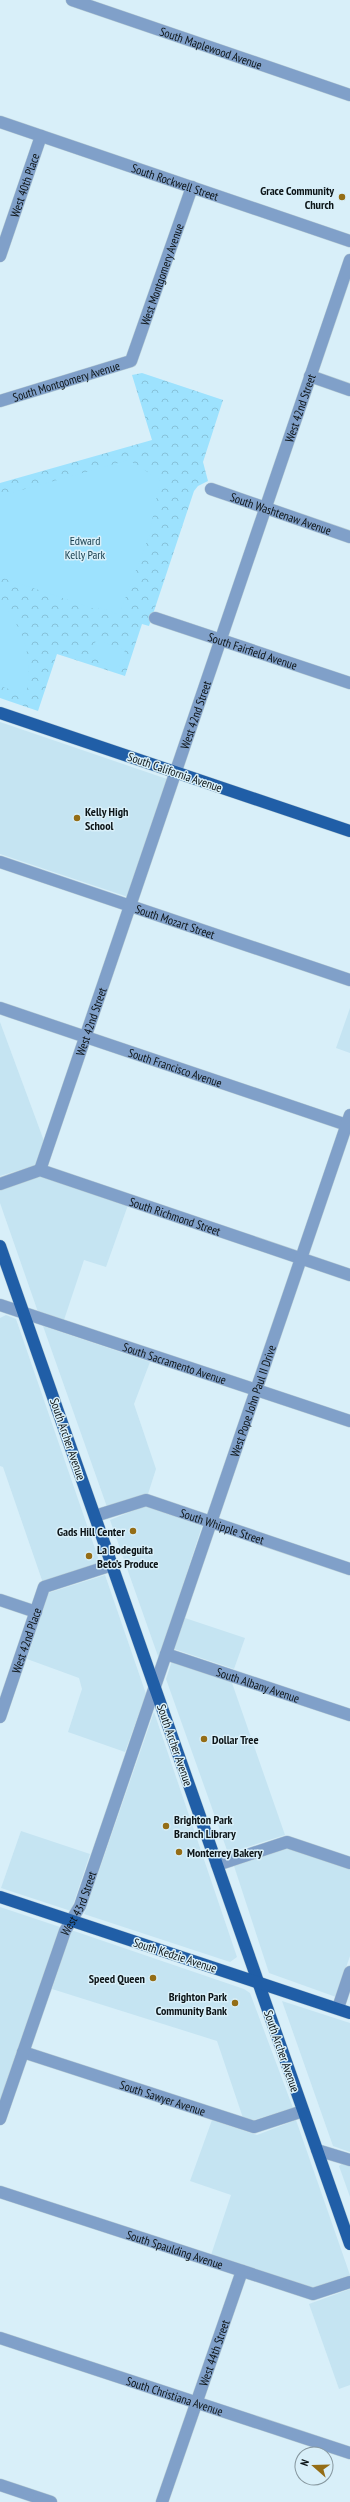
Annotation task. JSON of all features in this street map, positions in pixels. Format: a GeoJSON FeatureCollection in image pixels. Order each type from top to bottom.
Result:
{"type":"FeatureCollection","features":[{"type":"Feature","properties":{"kind":"main road","name":"South California Avenue"},"geometry":{"type":"LineString","coordinates":[[0,713],[350,831]]}},
{"type":"Feature","properties":{"kind":"main road","name":"South Archer Avenue"},"geometry":{"type":"LineString","coordinates":[[0,1246],[350,2244]]}},
{"type":"Feature","properties":{"kind":"main road","name":"South Kedzie Avenue"},"geometry":{"type":"LineString","coordinates":[[0,1897],[350,2012]]}},
{"type":"Feature","properties":{"kind":"street","name":"South Maplewood Avenue"},"geometry":{"type":"LineString","coordinates":[[72,0],[350,95]]}},
{"type":"Feature","properties":{"kind":"street","name":"South Rockwell Street"},"geometry":{"type":"LineString","coordinates":[[0,122],[350,241]]}},
{"type":"Feature","properties":{"kind":"street","name":"West 40th Place"},"geometry":{"type":"LineString","coordinates":[[0,256],[41,136]]}},
{"type":"Feature","properties":{"kind":"street","name":"West Montgomery Avenue"},"geometry":{"type":"LineString","coordinates":[[131,361],[192,187]]}},
{"type":"Feature","properties":{"kind":"street","name":"West 42nd Street"},"geometry":{"type":"LineString","coordinates":[[40,1170],[350,260]]}},
{"type":"Feature","properties":{"kind":"street","name":"South Montgomery Avenue"},"geometry":{"type":"LineString","coordinates":[[0,401],[131,361]]}},
{"type":"Feature","properties":{"kind":"street"},"geometry":{"type":"LineString","coordinates":[[310,376],[350,390]]}},
{"type":"Feature","properties":{"kind":"street","name":"South Washtenaw Avenue"},"geometry":{"type":"LineString","coordinates":[[211,489],[350,537]]}},
{"type":"Feature","properties":{"kind":"street","name":"South Fairfield Avenue"},"geometry":{"type":"LineString","coordinates":[[155,618],[350,683]]}},
{"type":"Feature","properties":{"kind":"street","name":"South Mozart Street"},"geometry":{"type":"LineString","coordinates":[[0,862],[350,980]]}},
{"type":"Feature","properties":{"kind":"street","name":"South Francisco Avenue"},"geometry":{"type":"LineString","coordinates":[[0,1008],[349,1122]]}},
{"type":"Feature","properties":{"kind":"street","name":"West Pope John Paul II Drive"},"geometry":{"type":"LineString","coordinates":[[155,1687],[301,1258],[349,1122]]}},
{"type":"Feature","properties":{"kind":"street"},"geometry":{"type":"LineString","coordinates":[[0,1184],[40,1170]]}},
{"type":"Feature","properties":{"kind":"street","name":"South Richmond Street"},"geometry":{"type":"LineString","coordinates":[[40,1170],[350,1275]]}},
{"type":"Feature","properties":{"kind":"street","name":"South Sacramento Avenue"},"geometry":{"type":"LineString","coordinates":[[0,1305],[350,1420]]}},
{"type":"Feature","properties":{"kind":"street","name":"South Whipple Street"},"geometry":{"type":"LineString","coordinates":[[95,1516],[146,1500],[350,1569]]}},
{"type":"Feature","properties":{"kind":"street","name":"West 42nd Place"},"geometry":{"type":"LineString","coordinates":[[0,1717],[44,1587],[112,1565]]}},
{"type":"Feature","properties":{"kind":"street"},"geometry":{"type":"LineString","coordinates":[[0,1600],[36,1612]]}},
{"type":"Feature","properties":{"kind":"street","name":"South Albany Avenue"},"geometry":{"type":"LineString","coordinates":[[166,1654],[350,1715]]}},
{"type":"Feature","properties":{"kind":"street","name":"West 43rd Street"},"geometry":{"type":"LineString","coordinates":[[0,2119],[65,1931],[80,1906],[155,1687]]}},
{"type":"Feature","properties":{"kind":"street"},"geometry":{"type":"LineString","coordinates":[[217,1865],[288,1842],[350,1863]]}},
{"type":"Feature","properties":{"kind":"street"},"geometry":{"type":"LineString","coordinates":[[338,2008],[350,1972]]}},
{"type":"Feature","properties":{"kind":"street","name":"South Sawyer Avenue"},"geometry":{"type":"LineString","coordinates":[[23,2052],[254,2127],[303,2111]]}},
{"type":"Feature","properties":{"kind":"street"},"geometry":{"type":"LineString","coordinates":[[317,2150],[350,2160]]}},
{"type":"Feature","properties":{"kind":"street","name":"South Spaulding Avenue"},"geometry":{"type":"LineString","coordinates":[[0,2192],[313,2294],[350,2282]]}},
{"type":"Feature","properties":{"kind":"street","name":"West 44th Street"},"geometry":{"type":"LineString","coordinates":[[162,2502],[242,2271]]}},
{"type":"Feature","properties":{"kind":"street","name":"South Christiana Avenue"},"geometry":{"type":"LineString","coordinates":[[0,2338],[350,2454]]}},
{"type":"Feature","properties":{"kind":"street"},"geometry":{"type":"LineString","coordinates":[[0,2485],[51,2502]]}},
{"type":"Feature","properties":{"kind":"shaded area","name":"Kelly High School"},"geometry":{"type":"Polygon","coordinates":[[[0,722],[167,779],[128,897],[0,854],[0,722]]]}},
{"type":"Feature","properties":{"kind":"shaded area"},"geometry":{"type":"Polygon","coordinates":[[[350,1008],[350,1053],[336,1048],[350,1008]]]}},
{"type":"Feature","properties":{"kind":"shaded area"},"geometry":{"type":"Polygon","coordinates":[[[0,1022],[44,1141],[36,1165],[0,1176],[0,1022]]]}},
{"type":"Feature","properties":{"kind":"shaded area"},"geometry":{"type":"Polygon","coordinates":[[[41,1176],[128,1205],[106,1267],[84,1260],[64,1320],[38,1312],[0,1203],[0,1190],[41,1176]]]}},
{"type":"Feature","properties":{"kind":"shaded area"},"geometry":{"type":"Polygon","coordinates":[[[6,1315],[16,1319],[100,1563],[43,1583],[3,1467],[0,1466],[0,1318],[6,1315]]]}},
{"type":"Feature","properties":{"kind":"shaded area"},"geometry":{"type":"Polygon","coordinates":[[[43,1326],[150,1362],[134,1404],[156,1469],[148,1494],[107,1507],[43,1326]]]}},
{"type":"Feature","properties":{"kind":"shaded area"},"geometry":{"type":"Polygon","coordinates":[[[145,1506],[202,1526],[159,1659],[110,1520],[145,1506]]]}},
{"type":"Feature","properties":{"kind":"shaded area"},"geometry":{"type":"Polygon","coordinates":[[[105,1575],[146,1694],[125,1752],[68,1732],[82,1689],[79,1678],[27,1659],[48,1593],[105,1575]]]}},
{"type":"Feature","properties":{"kind":"shaded area"},"geometry":{"type":"Polygon","coordinates":[[[185,1618],[245,1638],[234,1669],[174,1649],[185,1618]]]}},
{"type":"Feature","properties":{"kind":"shaded area"},"geometry":{"type":"Polygon","coordinates":[[[172,1661],[231,1680],[285,1835],[228,1853],[166,1679],[172,1661]]]}},
{"type":"Feature","properties":{"kind":"shaded area"},"geometry":{"type":"Polygon","coordinates":[[[154,1712],[237,1957],[230,1962],[84,1914],[154,1712]]]}},
{"type":"Feature","properties":{"kind":"shaded area"},"geometry":{"type":"Polygon","coordinates":[[[21,1831],[90,1854],[71,1911],[1,1888],[21,1831]]]}},
{"type":"Feature","properties":{"kind":"shaded area"},"geometry":{"type":"Polygon","coordinates":[[[289,1848],[350,1868],[350,1956],[336,1997],[269,1973],[234,1866],[289,1848]]]}},
{"type":"Feature","properties":{"kind":"shaded area"},"geometry":{"type":"Polygon","coordinates":[[[0,1907],[60,1927],[0,2100],[0,1907]]]}},
{"type":"Feature","properties":{"kind":"shaded area"},"geometry":{"type":"Polygon","coordinates":[[[71,1930],[244,1989],[250,1993],[293,2108],[254,2120],[243,2118],[217,2041],[52,1989],[71,1930]]]}},
{"type":"Feature","properties":{"kind":"shaded area"},"geometry":{"type":"Polygon","coordinates":[[[282,2001],[350,2023],[350,2152],[333,2146],[282,2001]]]}},
{"type":"Feature","properties":{"kind":"shaded area"},"geometry":{"type":"Polygon","coordinates":[[[212,2120],[257,2135],[296,2120],[350,2275],[312,2288],[211,2255],[231,2195],[190,2181],[212,2120]]]}},
{"type":"Feature","properties":{"kind":"shaded area"},"geometry":{"type":"Polygon","coordinates":[[[343,2163],[350,2165],[350,2197],[339,2166],[343,2163]]]}},
{"type":"Feature","properties":{"kind":"shaded area"},"geometry":{"type":"Polygon","coordinates":[[[350,2289],[350,2385],[339,2389],[309,2304],[350,2289]]]}},
{"type":"Feature","properties":{"kind":"green space","name":"Edward Kelly Park"},"geometry":{"type":"Polygon","coordinates":[[[142,373],[223,400],[203,462],[208,481],[198,486],[194,491],[149,626],[142,624],[125,676],[57,654],[38,711],[0,698],[0,483],[152,440],[132,375],[142,373]]]}},
{"type":"Feature","properties":{"kind":"green space"},"geometry":{"type":"Polygon","coordinates":[[[129,460],[160,480],[149,536],[120,612],[117,614],[99,607],[98,610],[0,577],[0,496],[129,460]]]}},
{"type":"Feature","properties":{"kind":"green space"},"geometry":{"type":"Polygon","coordinates":[[[0,600],[15,622],[25,644],[29,668],[26,695],[0,686],[0,600]]]}},
{"type":"Feature","properties":{"kind":"green space"},"geometry":{"type":"Polygon","coordinates":[[[96,640],[125,650],[119,667],[90,657],[96,640]]]}},
{"type":"Feature","properties":{"kind":"place","name":"Grace Community Church"},"geometry":{"type":"Point","coordinates":[342,197]}},
{"type":"Feature","properties":{"kind":"place","name":"Kelly High School"},"geometry":{"type":"Point","coordinates":[77,818]}},
{"type":"Feature","properties":{"kind":"place","name":"Gads Hill Center"},"geometry":{"type":"Point","coordinates":[133,1531]}},
{"type":"Feature","properties":{"kind":"place","name":"La Bodeguita Beto’s Produce"},"geometry":{"type":"Point","coordinates":[89,1556]}},
{"type":"Feature","properties":{"kind":"place","name":"Dollar Tree"},"geometry":{"type":"Point","coordinates":[204,1739]}},
{"type":"Feature","properties":{"kind":"place","name":"Brighton Park Branch Library"},"geometry":{"type":"Point","coordinates":[166,1826]}},
{"type":"Feature","properties":{"kind":"place","name":"Monterrey Bakery"},"geometry":{"type":"Point","coordinates":[179,1852]}},
{"type":"Feature","properties":{"kind":"place","name":"Speed Queen"},"geometry":{"type":"Point","coordinates":[153,1978]}},
{"type":"Feature","properties":{"kind":"place","name":"Brighton Park Community Bank"},"geometry":{"type":"Point","coordinates":[235,2003]}}]}
